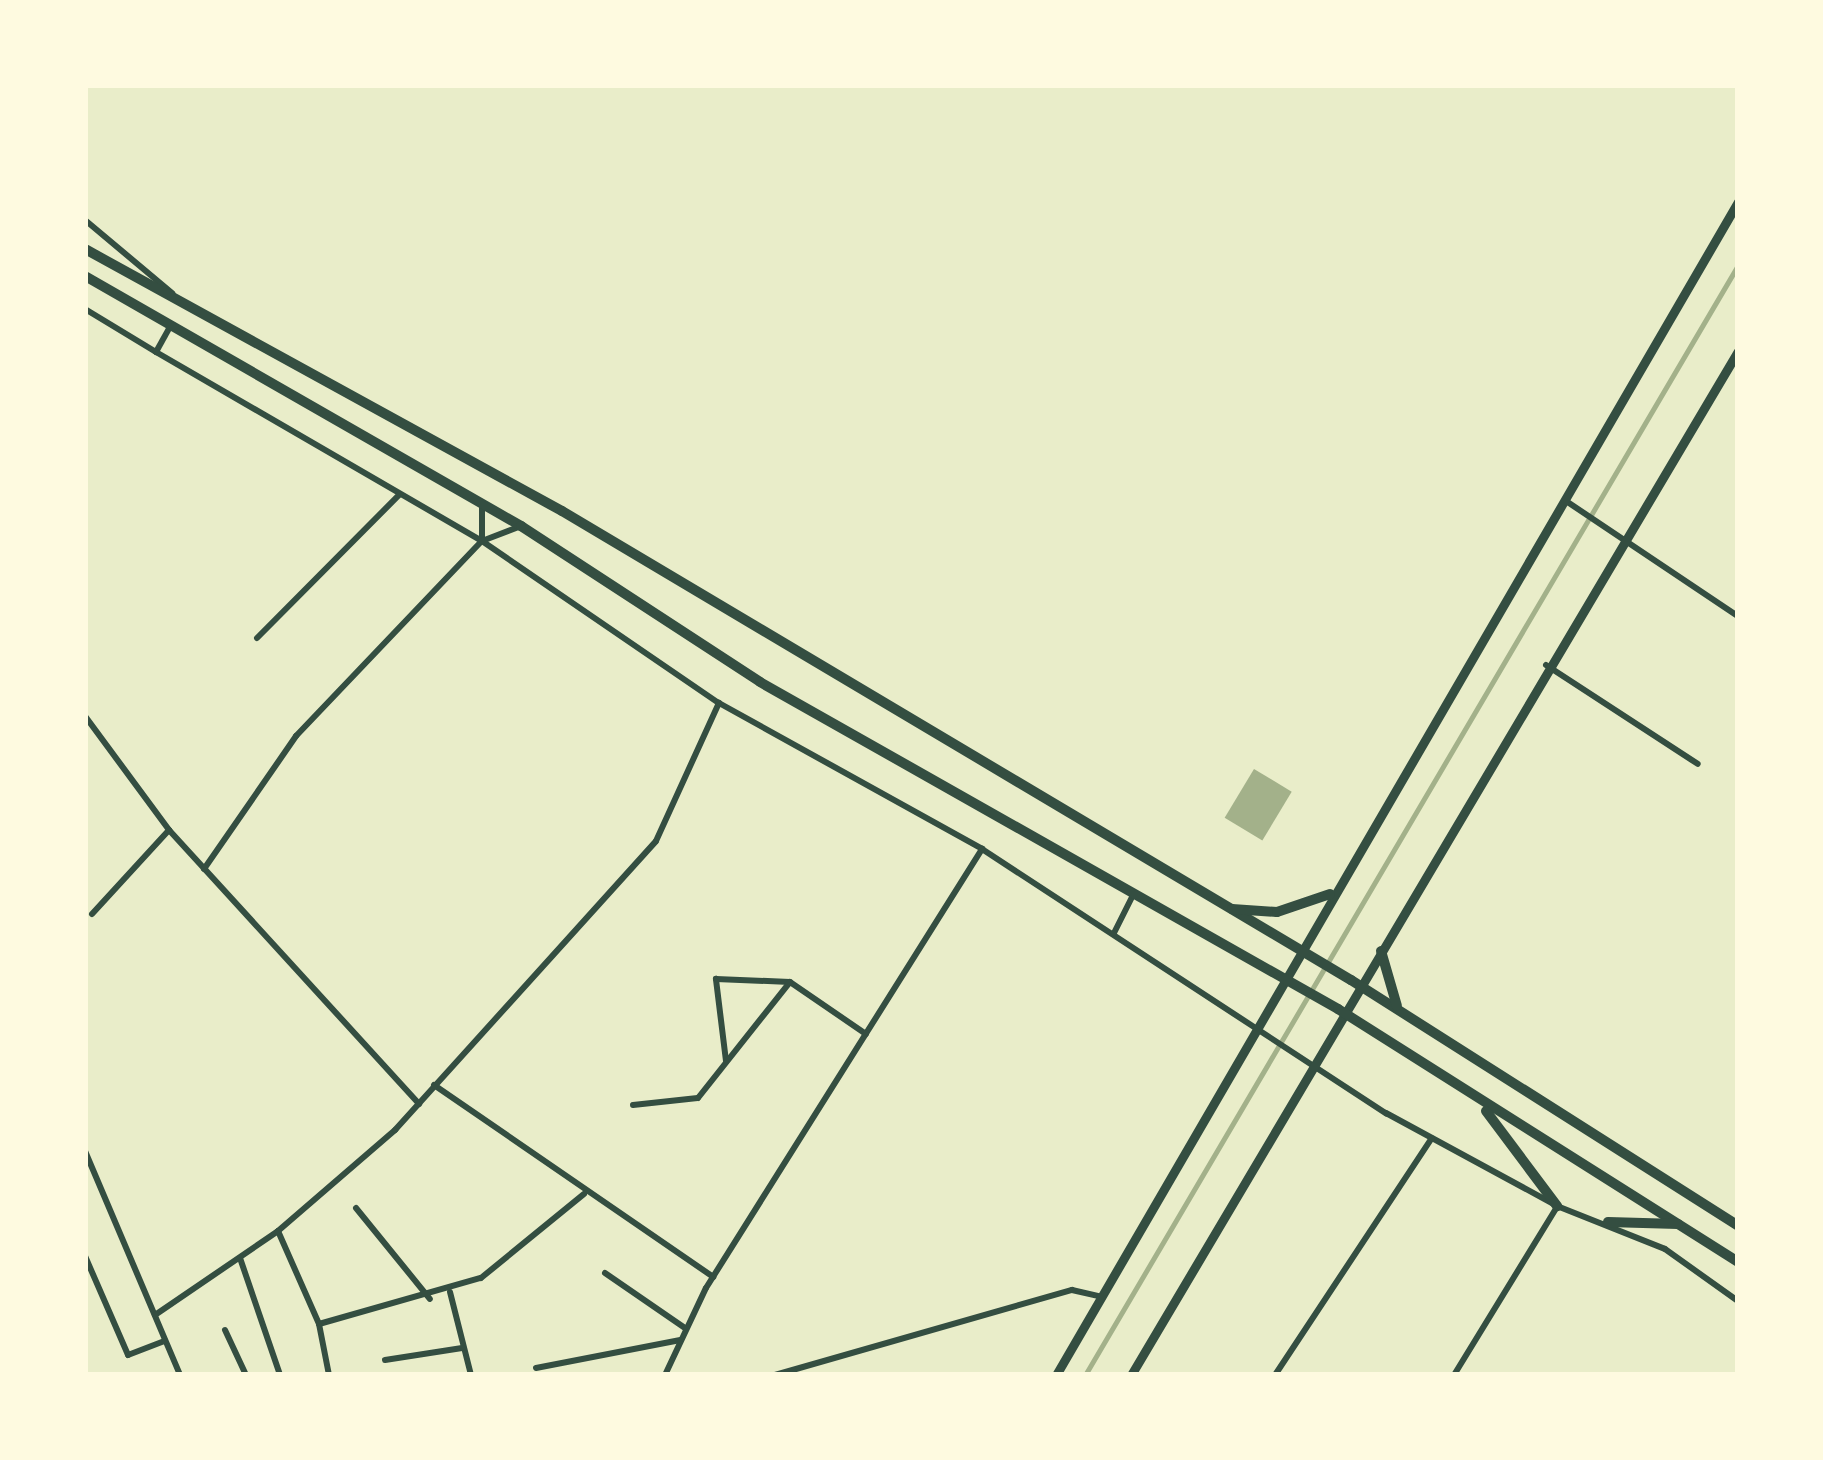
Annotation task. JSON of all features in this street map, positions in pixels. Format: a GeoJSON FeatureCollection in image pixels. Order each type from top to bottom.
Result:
{"type":"FeatureCollection","features":[{"type":"Feature","properties":{"kind":"main road"},"geometry":{"type":"LineString","coordinates":[[85,249],[562,510],[1356,983],[1738,1226]]}},
{"type":"Feature","properties":{"kind":"main road"},"geometry":{"type":"LineString","coordinates":[[85,276],[521,526],[760,682],[1132,896],[1342,1011],[1480,1104],[1738,1262]]}},
{"type":"Feature","properties":{"kind":"main road"},"geometry":{"type":"LineString","coordinates":[[1231,909],[1277,912],[1330,894]]}},
{"type":"Feature","properties":{"kind":"main road"},"geometry":{"type":"LineString","coordinates":[[1381,951],[1401,1012]]}},
{"type":"Feature","properties":{"kind":"main road"},"geometry":{"type":"LineString","coordinates":[[1480,1104],[1557,1206]]}},
{"type":"Feature","properties":{"kind":"main road"},"geometry":{"type":"LineString","coordinates":[[1608,1222],[1679,1224]]}},
{"type":"Feature","properties":{"kind":"street"},"geometry":{"type":"LineString","coordinates":[[1056,1375],[1279,978],[1566,501],[1738,202]]}},
{"type":"Feature","properties":{"kind":"street"},"geometry":{"type":"LineString","coordinates":[[85,220],[172,294]]}},
{"type":"Feature","properties":{"kind":"street"},"geometry":{"type":"LineString","coordinates":[[85,308],[482,541],[718,702],[982,849],[1262,1034],[1432,1138],[1557,1206],[1608,1222],[1738,1301]]}},
{"type":"Feature","properties":{"kind":"street"},"geometry":{"type":"LineString","coordinates":[[156,352],[172,325]]}},
{"type":"Feature","properties":{"kind":"street"},"geometry":{"type":"LineString","coordinates":[[1131,1375],[1317,1065],[1356,983],[1381,951],[1546,666],[1738,350]]}},
{"type":"Feature","properties":{"kind":"street"},"geometry":{"type":"LineString","coordinates":[[257,638],[399,495]]}},
{"type":"Feature","properties":{"kind":"street"},"geometry":{"type":"LineString","coordinates":[[1566,501],[1738,616]]}},
{"type":"Feature","properties":{"kind":"street"},"geometry":{"type":"LineString","coordinates":[[482,504],[482,541]]}},
{"type":"Feature","properties":{"kind":"street"},"geometry":{"type":"LineString","coordinates":[[204,869],[296,736],[482,541],[521,526]]}},
{"type":"Feature","properties":{"kind":"street"},"geometry":{"type":"LineString","coordinates":[[1546,666],[1698,764]]}},
{"type":"Feature","properties":{"kind":"street"},"geometry":{"type":"LineString","coordinates":[[155,1315],[278,1231],[418,1104],[656,841],[718,702]]}},
{"type":"Feature","properties":{"kind":"street"},"geometry":{"type":"LineString","coordinates":[[85,716],[169,830],[418,1104]]}},
{"type":"Feature","properties":{"kind":"street"},"geometry":{"type":"LineString","coordinates":[[92,914],[169,830]]}},
{"type":"Feature","properties":{"kind":"street"},"geometry":{"type":"LineString","coordinates":[[665,1375],[713,1277],[982,849]]}},
{"type":"Feature","properties":{"kind":"street"},"geometry":{"type":"LineString","coordinates":[[1114,933],[1132,896]]}},
{"type":"Feature","properties":{"kind":"street"},"geometry":{"type":"LineString","coordinates":[[726,1061],[716,979],[790,982],[866,1034]]}},
{"type":"Feature","properties":{"kind":"street"},"geometry":{"type":"LineString","coordinates":[[632,1105],[698,1098],[790,982]]}},
{"type":"Feature","properties":{"kind":"street"},"geometry":{"type":"LineString","coordinates":[[434,1084],[584,1194],[713,1277]]}},
{"type":"Feature","properties":{"kind":"street"},"geometry":{"type":"LineString","coordinates":[[1274,1375],[1432,1138]]}},
{"type":"Feature","properties":{"kind":"street"},"geometry":{"type":"LineString","coordinates":[[85,1151],[180,1375]]}},
{"type":"Feature","properties":{"kind":"street"},"geometry":{"type":"LineString","coordinates":[[319,1324],[430,1299],[481,1278],[584,1194]]}},
{"type":"Feature","properties":{"kind":"street"},"geometry":{"type":"LineString","coordinates":[[1454,1375],[1557,1206]]}},
{"type":"Feature","properties":{"kind":"street"},"geometry":{"type":"LineString","coordinates":[[356,1208],[430,1299]]}},
{"type":"Feature","properties":{"kind":"street"},"geometry":{"type":"LineString","coordinates":[[278,1231],[319,1324],[329,1375]]}},
{"type":"Feature","properties":{"kind":"street"},"geometry":{"type":"LineString","coordinates":[[85,1256],[128,1355],[164,1340]]}},
{"type":"Feature","properties":{"kind":"street"},"geometry":{"type":"LineString","coordinates":[[240,1258],[280,1375]]}},
{"type":"Feature","properties":{"kind":"street"},"geometry":{"type":"LineString","coordinates":[[605,1273],[685,1328]]}},
{"type":"Feature","properties":{"kind":"street"},"geometry":{"type":"LineString","coordinates":[[774,1375],[1072,1290],[1103,1297]]}},
{"type":"Feature","properties":{"kind":"street"},"geometry":{"type":"LineString","coordinates":[[450,1292],[471,1375]]}},
{"type":"Feature","properties":{"kind":"street"},"geometry":{"type":"LineString","coordinates":[[224,1330],[246,1375]]}},
{"type":"Feature","properties":{"kind":"street"},"geometry":{"type":"LineString","coordinates":[[536,1368],[680,1340]]}},
{"type":"Feature","properties":{"kind":"street"},"geometry":{"type":"LineString","coordinates":[[384,1360],[462,1348]]}},
{"type":"Feature","properties":{"kind":"shaded area"},"geometry":{"type":"Polygon","coordinates":[[[1254,769],[1292,792],[1262,841],[1225,818],[1254,769]]]}},
{"type":"Feature","properties":{"kind":"waterway"},"geometry":{"type":"LineString","coordinates":[[1085,1375],[1738,265]]}}]}
